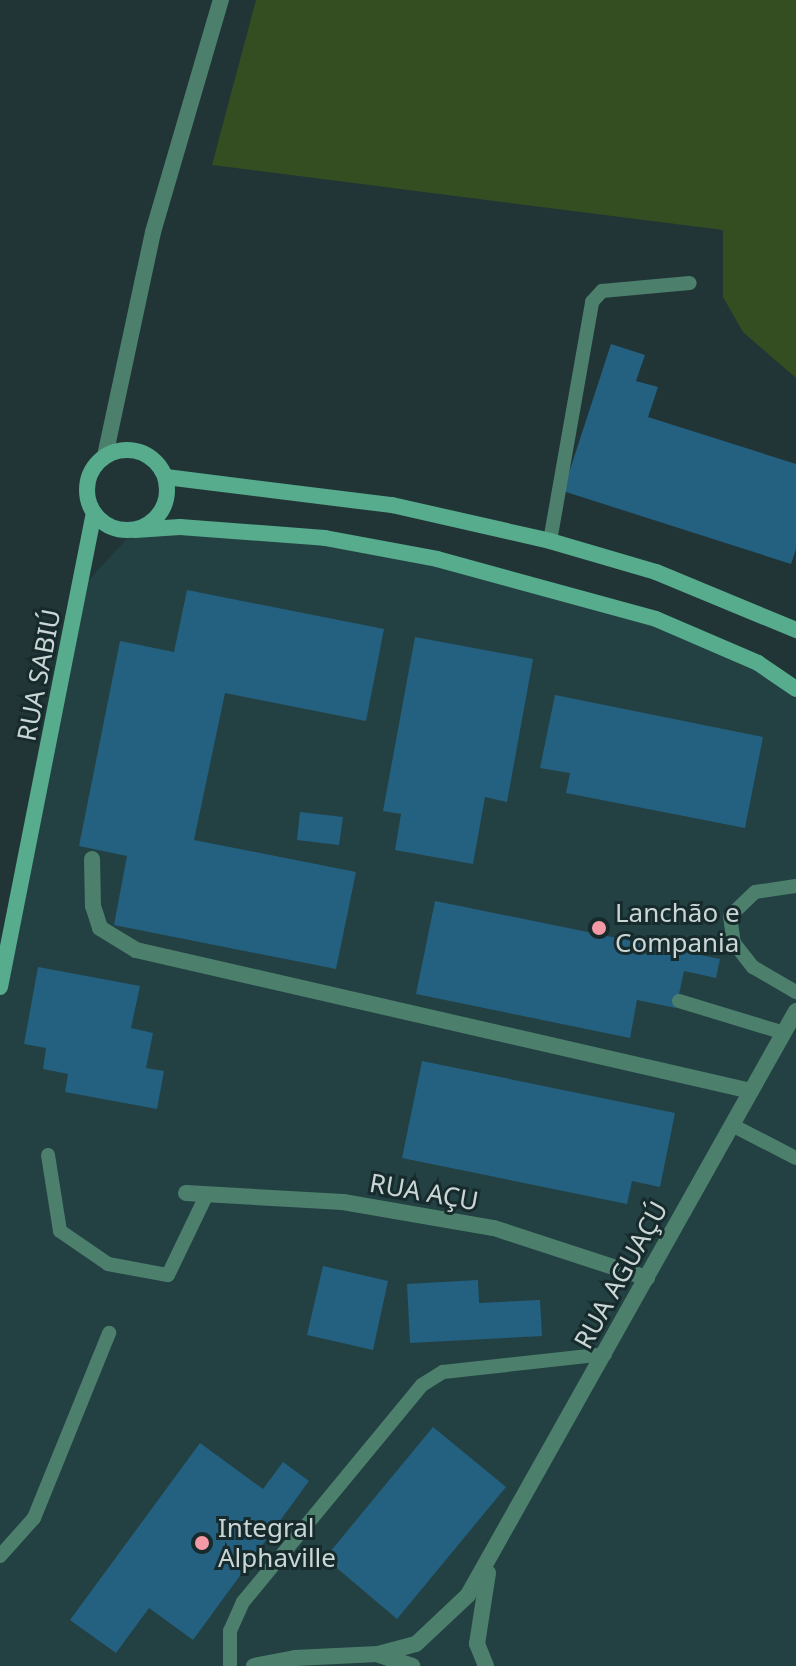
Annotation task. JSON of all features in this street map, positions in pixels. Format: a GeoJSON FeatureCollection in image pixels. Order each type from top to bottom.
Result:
{"type":"FeatureCollection","features":[{"type":"Feature","properties":{"kind":"main road"},"geometry":{"type":"LineString","coordinates":[[135,530],[159,516],[168,491],[166,477],[141,452],[105,456],[89,476],[86,490],[94,514],[112,528],[135,530],[180,527],[325,538],[437,559],[656,619],[758,663],[796,689]]}},
{"type":"Feature","properties":{"kind":"main road"},"geometry":{"type":"LineString","coordinates":[[166,477],[392,505],[550,541],[656,572],[796,630]]}},
{"type":"Feature","properties":{"kind":"main road","name":"RUA SABIÚ"},"geometry":{"type":"LineString","coordinates":[[0,987],[94,514]]}},
{"type":"Feature","properties":{"kind":"street"},"geometry":{"type":"LineString","coordinates":[[105,456],[153,232],[221,0]]}},
{"type":"Feature","properties":{"kind":"street"},"geometry":{"type":"LineString","coordinates":[[92,859],[93,906],[100,928],[136,950],[751,1091]]}},
{"type":"Feature","properties":{"kind":"street","name":"RUA AGUAÇÚ"},"geometry":{"type":"LineString","coordinates":[[490,1564],[796,1011]]}},
{"type":"Feature","properties":{"kind":"street","name":"RUA AÇU"},"geometry":{"type":"LineString","coordinates":[[186,1193],[343,1202],[494,1228],[647,1278]]}},
{"type":"Feature","properties":{"kind":"street"},"geometry":{"type":"LineString","coordinates":[[254,1666],[295,1658],[378,1654],[416,1644],[432,1634],[490,1564]]}},
{"type":"Feature","properties":{"kind":"street"},"geometry":{"type":"LineString","coordinates":[[486,1666],[477,1644],[478,1615],[490,1564]]}},
{"type":"Feature","properties":{"kind":"street"},"geometry":{"type":"LineString","coordinates":[[378,1654],[412,1666]]}},
{"type":"Feature","properties":{"kind":"lane"},"geometry":{"type":"LineString","coordinates":[[550,541],[592,302],[602,291],[690,283]]}},
{"type":"Feature","properties":{"kind":"lane"},"geometry":{"type":"LineString","coordinates":[[796,886],[755,892],[730,916],[734,943],[753,967],[796,992]]}},
{"type":"Feature","properties":{"kind":"lane"},"geometry":{"type":"LineString","coordinates":[[679,1001],[784,1033]]}},
{"type":"Feature","properties":{"kind":"lane"},"geometry":{"type":"LineString","coordinates":[[732,1125],[796,1158]]}},
{"type":"Feature","properties":{"kind":"lane"},"geometry":{"type":"LineString","coordinates":[[48,1155],[60,1231],[108,1264],[168,1275],[207,1194]]}},
{"type":"Feature","properties":{"kind":"lane"},"geometry":{"type":"LineString","coordinates":[[0,1556],[34,1518],[109,1333]]}},
{"type":"Feature","properties":{"kind":"lane"},"geometry":{"type":"LineString","coordinates":[[230,1666],[230,1631],[243,1602],[422,1385],[443,1372],[605,1354]]}},
{"type":"Feature","properties":{"kind":"shaded area"},"geometry":{"type":"Polygon","coordinates":[[[135,530],[325,538],[545,587],[758,663],[796,690],[796,1666],[0,1666],[0,987],[81,588],[135,530]]]}},
{"type":"Feature","properties":{"kind":"green space"},"geometry":{"type":"Polygon","coordinates":[[[256,0],[796,0],[796,378],[743,332],[723,297],[723,230],[212,165],[256,0]]]}},
{"type":"Feature","properties":{"kind":"building"},"geometry":{"type":"Polygon","coordinates":[[[611,344],[645,355],[636,381],[658,387],[648,417],[796,464],[796,549],[791,564],[563,491],[611,344]]]}},
{"type":"Feature","properties":{"kind":"building"},"geometry":{"type":"Polygon","coordinates":[[[187,590],[384,629],[366,721],[225,693],[194,840],[356,872],[336,969],[114,925],[127,856],[79,846],[120,641],[174,652],[187,590]]]}},
{"type":"Feature","properties":{"kind":"building"},"geometry":{"type":"Polygon","coordinates":[[[415,637],[533,659],[507,802],[485,797],[473,864],[395,850],[401,814],[383,811],[415,637]]]}},
{"type":"Feature","properties":{"kind":"building"},"geometry":{"type":"Polygon","coordinates":[[[555,695],[763,737],[745,828],[566,793],[570,773],[540,768],[555,695]]]}},
{"type":"Feature","properties":{"kind":"building"},"geometry":{"type":"Polygon","coordinates":[[[300,812],[343,817],[339,845],[297,840],[300,812]]]}},
{"type":"Feature","properties":{"kind":"building"},"geometry":{"type":"Polygon","coordinates":[[[435,901],[720,959],[716,978],[684,971],[676,1008],[637,1000],[630,1038],[416,994],[435,901]]]}},
{"type":"Feature","properties":{"kind":"building"},"geometry":{"type":"Polygon","coordinates":[[[38,967],[140,986],[131,1028],[153,1033],[146,1068],[164,1071],[157,1109],[65,1092],[68,1074],[43,1069],[46,1048],[24,1044],[38,967]]]}},
{"type":"Feature","properties":{"kind":"building"},"geometry":{"type":"Polygon","coordinates":[[[422,1061],[675,1113],[660,1187],[632,1181],[627,1204],[402,1158],[422,1061]]]}},
{"type":"Feature","properties":{"kind":"building"},"geometry":{"type":"Polygon","coordinates":[[[323,1266],[388,1281],[373,1350],[307,1335],[323,1266]]]}},
{"type":"Feature","properties":{"kind":"building"},"geometry":{"type":"Polygon","coordinates":[[[478,1280],[479,1303],[540,1300],[542,1336],[410,1343],[407,1284],[478,1280]]]}},
{"type":"Feature","properties":{"kind":"building"},"geometry":{"type":"Polygon","coordinates":[[[433,1427],[506,1487],[397,1619],[325,1558],[433,1427]]]}},
{"type":"Feature","properties":{"kind":"building"},"geometry":{"type":"Polygon","coordinates":[[[200,1443],[263,1489],[283,1462],[309,1481],[193,1640],[149,1608],[116,1653],[70,1620],[200,1443]]]}},
{"type":"Feature","properties":{"kind":"place","name":"Lanchão e Compania"},"geometry":{"type":"Point","coordinates":[599,928]}},
{"type":"Feature","properties":{"kind":"place","name":"Integral Alphaville"},"geometry":{"type":"Point","coordinates":[202,1543]}}]}
